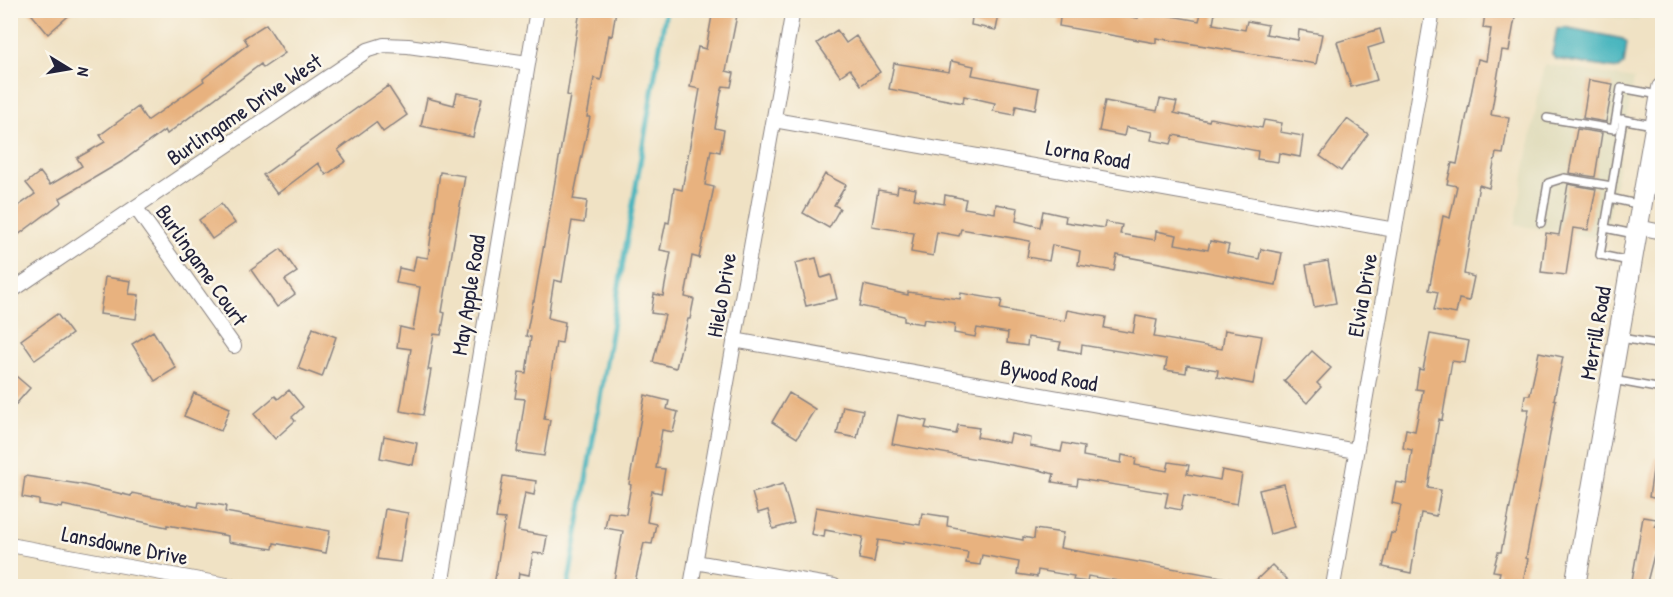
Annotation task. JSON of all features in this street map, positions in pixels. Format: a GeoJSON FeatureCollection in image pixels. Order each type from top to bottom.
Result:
{"type":"FeatureCollection","features":[{"type":"Feature","properties":{"kind":"main road","name":"Merrill Road"},"geometry":{"type":"LineString","coordinates":[[1575,586],[1662,92]]}},
{"type":"Feature","properties":{"kind":"street","name":"May Apple Road"},"geometry":{"type":"LineString","coordinates":[[441,586],[537,10]]}},
{"type":"Feature","properties":{"kind":"street","name":"Hielo Drive"},"geometry":{"type":"LineString","coordinates":[[691,586],[793,10]]}},
{"type":"Feature","properties":{"kind":"street","name":"Elvia Drive"},"geometry":{"type":"LineString","coordinates":[[1333,586],[1433,10]]}},
{"type":"Feature","properties":{"kind":"street","name":"Burlingame Drive West"},"geometry":{"type":"LineString","coordinates":[[10,292],[368,50],[384,45],[408,46],[528,63]]}},
{"type":"Feature","properties":{"kind":"street","name":"Lorna Road"},"geometry":{"type":"LineString","coordinates":[[774,120],[1395,230]]}},
{"type":"Feature","properties":{"kind":"street","name":"Burlingame Court"},"geometry":{"type":"LineString","coordinates":[[136,208],[234,346]]}},
{"type":"Feature","properties":{"kind":"street"},"geometry":{"type":"LineString","coordinates":[[1637,231],[1662,232]]}},
{"type":"Feature","properties":{"kind":"street","name":"Bywood Road"},"geometry":{"type":"LineString","coordinates":[[734,340],[1356,451]]}},
{"type":"Feature","properties":{"kind":"street","name":"Lansdowne Drive"},"geometry":{"type":"LineString","coordinates":[[10,544],[170,581],[232,586]]}},
{"type":"Feature","properties":{"kind":"street"},"geometry":{"type":"LineString","coordinates":[[695,561],[834,586]]}},
{"type":"Feature","properties":{"kind":"lane"},"geometry":{"type":"LineString","coordinates":[[1632,261],[1600,255],[1612,186],[1621,88],[1662,92]]}},
{"type":"Feature","properties":{"kind":"lane"},"geometry":{"type":"LineString","coordinates":[[1547,118],[1614,129],[1619,119]]}},
{"type":"Feature","properties":{"kind":"lane"},"geometry":{"type":"LineString","coordinates":[[1619,119],[1656,126]]}},
{"type":"Feature","properties":{"kind":"lane"},"geometry":{"type":"LineString","coordinates":[[1541,223],[1548,183],[1564,178],[1612,186]]}},
{"type":"Feature","properties":{"kind":"lane"},"geometry":{"type":"LineString","coordinates":[[1610,198],[1642,205]]}},
{"type":"Feature","properties":{"kind":"lane"},"geometry":{"type":"LineString","coordinates":[[1605,228],[1637,231]]}},
{"type":"Feature","properties":{"kind":"lane"},"geometry":{"type":"LineString","coordinates":[[1618,338],[1662,345]]}},
{"type":"Feature","properties":{"kind":"lane"},"geometry":{"type":"LineString","coordinates":[[1611,379],[1662,388]]}},
{"type":"Feature","properties":{"kind":"shaded area"},"geometry":{"type":"Polygon","coordinates":[[[1570,11],[1641,11],[1638,21],[1570,11]]]}},
{"type":"Feature","properties":{"kind":"shaded area"},"geometry":{"type":"Polygon","coordinates":[[[1544,64],[1634,79],[1605,239],[1515,225],[1544,64]]]}},
{"type":"Feature","properties":{"kind":"water"},"geometry":{"type":"Polygon","coordinates":[[[1564,27],[1623,39],[1627,43],[1624,64],[1618,69],[1555,59],[1552,54],[1557,29],[1564,27]]]}},
{"type":"Feature","properties":{"kind":"building"},"geometry":{"type":"Polygon","coordinates":[[[28,10],[75,10],[48,34],[28,10]]]}},
{"type":"Feature","properties":{"kind":"building"},"geometry":{"type":"Polygon","coordinates":[[[580,10],[616,10],[601,80],[594,78],[587,117],[590,117],[573,199],[587,201],[584,223],[572,221],[562,282],[554,280],[548,318],[565,322],[562,343],[556,342],[544,419],[550,420],[544,456],[517,452],[525,399],[515,398],[519,372],[526,373],[531,337],[526,336],[570,96],[567,95],[580,10]]]}},
{"type":"Feature","properties":{"kind":"building"},"geometry":{"type":"Polygon","coordinates":[[[713,10],[738,10],[726,71],[734,73],[731,87],[723,86],[721,93],[715,128],[724,130],[720,152],[711,150],[705,185],[714,187],[699,258],[692,256],[685,297],[694,299],[676,368],[653,362],[665,315],[651,313],[654,294],[663,296],[671,252],[660,250],[666,222],[669,223],[674,188],[682,190],[700,89],[690,87],[698,47],[706,49],[713,10]]]}},
{"type":"Feature","properties":{"kind":"building"},"geometry":{"type":"Polygon","coordinates":[[[973,10],[1000,10],[996,30],[971,25],[973,10]]]}},
{"type":"Feature","properties":{"kind":"building"},"geometry":{"type":"Polygon","coordinates":[[[1061,10],[1105,10],[1105,12],[1138,18],[1139,10],[1150,10],[1199,21],[1202,10],[1215,13],[1213,24],[1245,30],[1247,21],[1268,25],[1266,34],[1298,40],[1299,30],[1322,34],[1316,64],[1156,38],[1156,43],[1059,26],[1061,10]]]}},
{"type":"Feature","properties":{"kind":"building"},"geometry":{"type":"Polygon","coordinates":[[[1485,13],[1515,18],[1509,51],[1502,50],[1491,115],[1509,118],[1503,154],[1496,153],[1489,188],[1479,185],[1464,274],[1474,277],[1469,301],[1459,299],[1456,314],[1434,310],[1438,292],[1429,290],[1443,216],[1450,218],[1457,186],[1447,184],[1452,163],[1457,164],[1478,59],[1486,61],[1491,29],[1483,28],[1485,13]]]}},
{"type":"Feature","properties":{"kind":"building"},"geometry":{"type":"Polygon","coordinates":[[[266,24],[285,53],[263,68],[261,64],[167,134],[165,130],[121,162],[60,198],[62,202],[10,241],[10,212],[35,194],[26,183],[40,172],[50,185],[82,166],[77,158],[105,142],[100,135],[138,107],[147,121],[204,81],[203,79],[248,44],[244,38],[266,24]]]}},
{"type":"Feature","properties":{"kind":"building"},"geometry":{"type":"Polygon","coordinates":[[[1380,29],[1384,43],[1368,48],[1377,80],[1351,87],[1337,42],[1380,29]]]}},
{"type":"Feature","properties":{"kind":"building"},"geometry":{"type":"Polygon","coordinates":[[[837,30],[846,43],[856,36],[880,72],[861,85],[850,69],[840,76],[817,43],[837,30]]]}},
{"type":"Feature","properties":{"kind":"building"},"geometry":{"type":"Polygon","coordinates":[[[951,61],[974,66],[972,75],[1039,88],[1035,110],[1016,106],[1014,115],[993,111],[995,103],[964,96],[963,103],[889,89],[894,63],[949,72],[951,61]]]}},
{"type":"Feature","properties":{"kind":"building"},"geometry":{"type":"Polygon","coordinates":[[[1589,80],[1613,84],[1606,122],[1583,118],[1589,80]]]}},
{"type":"Feature","properties":{"kind":"building"},"geometry":{"type":"Polygon","coordinates":[[[388,86],[407,115],[383,132],[376,122],[338,150],[346,161],[326,175],[318,163],[277,194],[263,175],[388,86]]]}},
{"type":"Feature","properties":{"kind":"building"},"geometry":{"type":"Polygon","coordinates":[[[457,93],[482,98],[473,137],[421,126],[427,98],[454,105],[457,93]]]}},
{"type":"Feature","properties":{"kind":"building"},"geometry":{"type":"Polygon","coordinates":[[[1160,99],[1177,102],[1174,113],[1209,121],[1210,118],[1262,128],[1264,120],[1282,123],[1280,132],[1303,136],[1300,157],[1279,153],[1278,162],[1257,159],[1258,151],[1174,135],[1171,144],[1151,140],[1153,132],[1126,127],[1124,136],[1099,131],[1105,101],[1157,111],[1160,99]]]}},
{"type":"Feature","properties":{"kind":"building"},"geometry":{"type":"Polygon","coordinates":[[[1347,119],[1368,134],[1341,171],[1320,156],[1347,119]]]}},
{"type":"Feature","properties":{"kind":"building"},"geometry":{"type":"Polygon","coordinates":[[[1577,129],[1602,133],[1595,177],[1569,173],[1577,129]]]}},
{"type":"Feature","properties":{"kind":"building"},"geometry":{"type":"Polygon","coordinates":[[[440,172],[465,176],[442,312],[445,313],[441,335],[434,334],[428,370],[431,370],[423,415],[400,411],[411,349],[397,347],[400,327],[413,330],[420,287],[396,283],[399,268],[413,271],[416,256],[428,258],[440,172]]]}},
{"type":"Feature","properties":{"kind":"building"},"geometry":{"type":"Polygon","coordinates":[[[825,174],[846,185],[834,205],[840,208],[829,228],[803,213],[825,174]]]}},
{"type":"Feature","properties":{"kind":"building"},"geometry":{"type":"Polygon","coordinates":[[[1568,184],[1596,189],[1588,230],[1573,228],[1566,275],[1541,272],[1546,233],[1559,235],[1568,184]]]}},
{"type":"Feature","properties":{"kind":"building"},"geometry":{"type":"Polygon","coordinates":[[[898,186],[916,189],[914,199],[944,204],[945,195],[966,199],[964,208],[995,213],[996,204],[1018,208],[1016,221],[1040,227],[1043,211],[1066,216],[1065,222],[1104,228],[1105,222],[1122,225],[1120,234],[1155,240],[1156,231],[1177,235],[1175,244],[1208,250],[1210,241],[1229,245],[1227,253],[1259,259],[1261,249],[1282,253],[1276,285],[1117,255],[1114,271],[1078,265],[1080,251],[1052,245],[1049,261],[1027,257],[1030,241],[961,229],[959,236],[937,232],[933,256],[911,252],[914,233],[872,226],[878,190],[897,193],[898,186]]]}},
{"type":"Feature","properties":{"kind":"building"},"geometry":{"type":"Polygon","coordinates":[[[221,204],[235,223],[212,239],[199,220],[221,204]]]}},
{"type":"Feature","properties":{"kind":"building"},"geometry":{"type":"Polygon","coordinates":[[[281,249],[297,272],[285,280],[295,294],[277,307],[251,270],[281,249]]]}},
{"type":"Feature","properties":{"kind":"building"},"geometry":{"type":"Polygon","coordinates":[[[816,258],[821,278],[831,275],[837,299],[806,306],[795,263],[816,258]]]}},
{"type":"Feature","properties":{"kind":"building"},"geometry":{"type":"Polygon","coordinates":[[[1328,261],[1336,303],[1314,307],[1306,265],[1328,261]]]}},
{"type":"Feature","properties":{"kind":"building"},"geometry":{"type":"Polygon","coordinates":[[[105,277],[131,281],[129,294],[139,295],[136,319],[100,314],[105,277]]]}},
{"type":"Feature","properties":{"kind":"building"},"geometry":{"type":"Polygon","coordinates":[[[864,285],[908,295],[908,292],[960,299],[961,293],[1002,300],[1000,309],[1065,321],[1067,310],[1106,317],[1104,328],[1133,333],[1136,316],[1157,320],[1154,337],[1222,349],[1225,330],[1262,336],[1253,384],[1217,377],[1218,370],[1187,365],[1186,373],[1165,370],[1167,359],[1082,345],[1081,353],[1059,349],[1061,342],[1028,337],[1027,346],[1007,343],[1008,333],[977,328],[975,337],[954,333],[955,324],[924,319],[923,324],[904,321],[904,316],[860,306],[864,285]]]}},
{"type":"Feature","properties":{"kind":"building"},"geometry":{"type":"Polygon","coordinates":[[[57,314],[72,334],[35,360],[21,340],[57,314]]]}},
{"type":"Feature","properties":{"kind":"building"},"geometry":{"type":"Polygon","coordinates":[[[313,328],[336,337],[322,377],[298,368],[313,328]]]}},
{"type":"Feature","properties":{"kind":"building"},"geometry":{"type":"Polygon","coordinates":[[[153,331],[176,368],[155,381],[132,344],[153,331]]]}},
{"type":"Feature","properties":{"kind":"building"},"geometry":{"type":"Polygon","coordinates":[[[1430,334],[1469,341],[1465,363],[1452,361],[1442,420],[1439,419],[1428,488],[1441,490],[1436,516],[1421,513],[1411,573],[1383,567],[1391,533],[1395,534],[1401,505],[1392,503],[1396,482],[1407,484],[1412,450],[1403,448],[1406,429],[1415,431],[1423,390],[1416,389],[1419,369],[1423,370],[1430,334]]]}},
{"type":"Feature","properties":{"kind":"building"},"geometry":{"type":"Polygon","coordinates":[[[1312,351],[1331,368],[1317,383],[1321,387],[1307,403],[1284,381],[1312,351]]]}},
{"type":"Feature","properties":{"kind":"building"},"geometry":{"type":"Polygon","coordinates":[[[1539,352],[1563,357],[1526,558],[1528,559],[1522,586],[1497,586],[1500,572],[1493,571],[1498,552],[1501,552],[1522,448],[1529,409],[1523,409],[1525,395],[1530,395],[1539,352]]]}},
{"type":"Feature","properties":{"kind":"building"},"geometry":{"type":"Polygon","coordinates":[[[10,371],[30,388],[10,411],[10,371]]]}},
{"type":"Feature","properties":{"kind":"building"},"geometry":{"type":"Polygon","coordinates":[[[289,390],[303,407],[292,417],[295,421],[275,439],[254,414],[275,396],[278,399],[289,390]]]}},
{"type":"Feature","properties":{"kind":"building"},"geometry":{"type":"Polygon","coordinates":[[[194,393],[230,408],[221,431],[184,416],[194,393]]]}},
{"type":"Feature","properties":{"kind":"building"},"geometry":{"type":"Polygon","coordinates":[[[789,393],[815,409],[797,438],[772,422],[789,393]]]}},
{"type":"Feature","properties":{"kind":"building"},"geometry":{"type":"Polygon","coordinates":[[[645,395],[669,401],[667,409],[678,412],[673,432],[662,430],[656,468],[665,469],[661,493],[652,491],[647,522],[656,524],[652,544],[644,543],[634,586],[613,586],[623,531],[605,528],[608,512],[626,514],[645,395]]]}},
{"type":"Feature","properties":{"kind":"building"},"geometry":{"type":"Polygon","coordinates":[[[843,406],[863,410],[857,438],[837,434],[843,406]]]}},
{"type":"Feature","properties":{"kind":"building"},"geometry":{"type":"Polygon","coordinates":[[[898,415],[927,421],[925,428],[956,434],[958,425],[979,428],[977,437],[1009,443],[1011,434],[1031,438],[1030,446],[1061,452],[1063,443],[1084,447],[1083,456],[1121,463],[1122,455],[1136,458],[1135,465],[1167,471],[1169,462],[1189,465],[1187,474],[1220,480],[1222,470],[1242,474],[1237,504],[1184,495],[1181,510],[1165,507],[1168,493],[1078,479],[1077,486],[1052,482],[1054,474],[1039,470],[892,444],[898,415]]]}},
{"type":"Feature","properties":{"kind":"building"},"geometry":{"type":"Polygon","coordinates":[[[384,436],[417,443],[413,465],[380,458],[384,436]]]}},
{"type":"Feature","properties":{"kind":"building"},"geometry":{"type":"Polygon","coordinates":[[[1655,457],[1662,458],[1662,500],[1649,497],[1655,457]]]}},
{"type":"Feature","properties":{"kind":"building"},"geometry":{"type":"Polygon","coordinates":[[[25,476],[79,484],[131,496],[132,493],[198,507],[199,502],[226,506],[225,512],[330,531],[326,553],[274,543],[273,549],[228,542],[228,536],[167,525],[167,527],[63,505],[62,508],[39,504],[39,500],[22,497],[25,476]]]}},
{"type":"Feature","properties":{"kind":"building"},"geometry":{"type":"Polygon","coordinates":[[[503,476],[536,481],[534,495],[525,493],[518,531],[547,536],[544,554],[533,553],[529,575],[519,573],[517,586],[494,585],[505,519],[496,518],[503,476]]]}},
{"type":"Feature","properties":{"kind":"building"},"geometry":{"type":"Polygon","coordinates":[[[783,484],[794,523],[773,529],[768,510],[758,513],[752,493],[783,484]]]}},
{"type":"Feature","properties":{"kind":"building"},"geometry":{"type":"Polygon","coordinates":[[[1284,484],[1295,527],[1270,534],[1259,490],[1284,484]]]}},
{"type":"Feature","properties":{"kind":"building"},"geometry":{"type":"Polygon","coordinates":[[[816,507],[920,525],[922,513],[948,517],[947,526],[1023,540],[1023,537],[1034,539],[1035,529],[1063,533],[1060,548],[1238,580],[1237,586],[1149,586],[1088,576],[1087,582],[1073,580],[1074,576],[1038,570],[1037,577],[1017,574],[1019,562],[982,555],[980,565],[966,563],[968,552],[904,541],[903,544],[878,540],[874,562],[859,559],[863,537],[825,530],[824,537],[811,534],[816,507]]]}},
{"type":"Feature","properties":{"kind":"building"},"geometry":{"type":"Polygon","coordinates":[[[385,509],[408,513],[400,562],[377,559],[385,509]]]}},
{"type":"Feature","properties":{"kind":"building"},"geometry":{"type":"Polygon","coordinates":[[[1643,517],[1657,519],[1655,526],[1662,528],[1658,556],[1654,555],[1646,586],[1631,586],[1643,517]]]}},
{"type":"Feature","properties":{"kind":"building"},"geometry":{"type":"Polygon","coordinates":[[[1272,565],[1293,586],[1250,586],[1272,565]]]}},
{"type":"Feature","properties":{"kind":"waterway"},"geometry":{"type":"LineString","coordinates":[[568,586],[666,10]]}}]}
